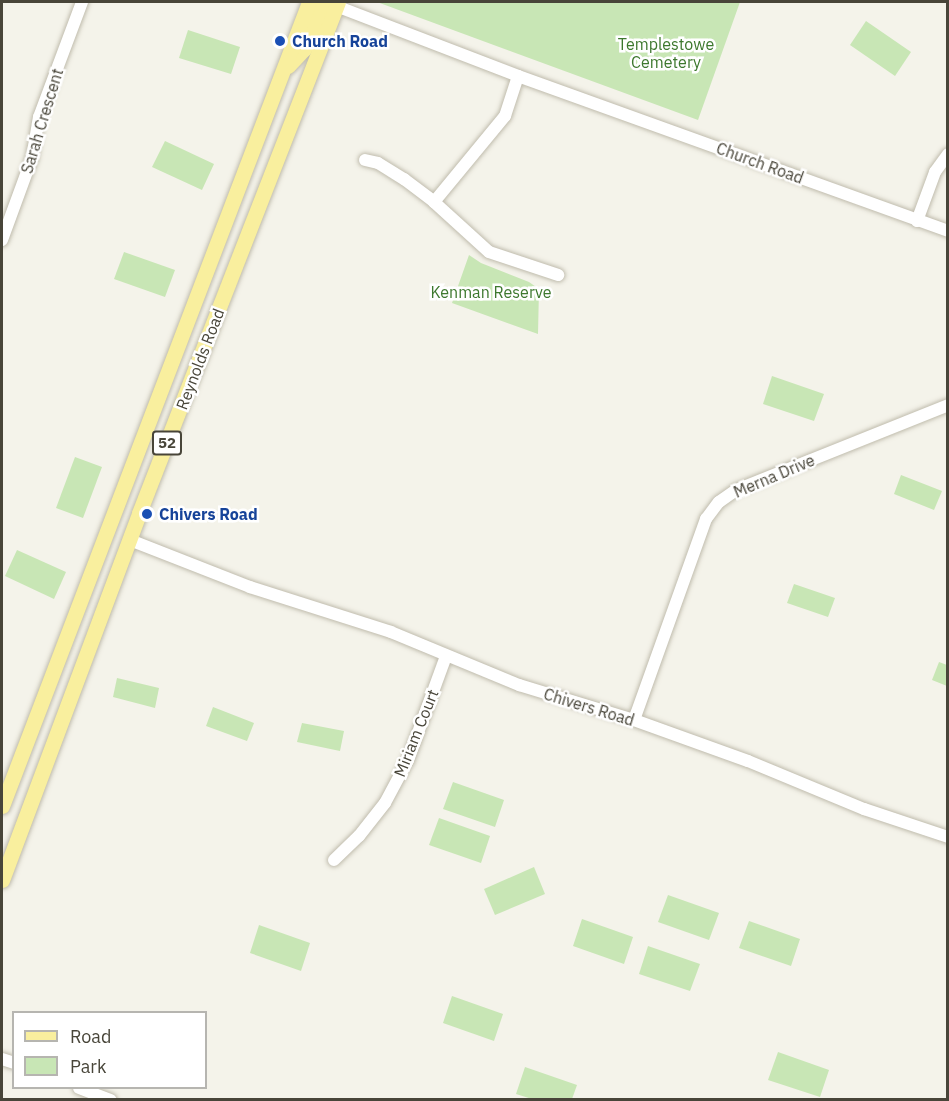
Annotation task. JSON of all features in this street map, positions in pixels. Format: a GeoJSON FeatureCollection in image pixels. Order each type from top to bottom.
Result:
{"type":"FeatureCollection","features":[{"type":"Feature","properties":{"kind":"main road","name":"Reynolds Road"},"geometry":{"type":"LineString","coordinates":[[2,806],[309,2]]}},
{"type":"Feature","properties":{"kind":"main road","name":"Reynolds Road"},"geometry":{"type":"LineString","coordinates":[[2,880],[130,540],[337,4]]}},
{"type":"Feature","properties":{"kind":"main road"},"geometry":{"type":"LineString","coordinates":[[282,73],[304,49],[323,5],[337,4]]}},
{"type":"Feature","properties":{"kind":"main road"},"geometry":{"type":"LineString","coordinates":[[259,133],[285,142]]}},
{"type":"Feature","properties":{"kind":"street","name":"Sarah Crescent"},"geometry":{"type":"LineString","coordinates":[[2,240],[32,158],[39,117],[82,2]]}},
{"type":"Feature","properties":{"kind":"street","name":"Church Road"},"geometry":{"type":"LineString","coordinates":[[337,4],[518,76],[948,231]]}},
{"type":"Feature","properties":{"kind":"street"},"geometry":{"type":"LineString","coordinates":[[434,202],[505,116],[518,76]]}},
{"type":"Feature","properties":{"kind":"street"},"geometry":{"type":"LineString","coordinates":[[917,221],[935,172],[948,154]]}},
{"type":"Feature","properties":{"kind":"street"},"geometry":{"type":"LineString","coordinates":[[365,160],[378,162],[434,202],[489,252],[558,275]]}},
{"type":"Feature","properties":{"kind":"street","name":"Merna Drive"},"geometry":{"type":"LineString","coordinates":[[634,720],[706,519],[719,502],[736,489],[948,405]]}},
{"type":"Feature","properties":{"kind":"street","name":"Chivers Road"},"geometry":{"type":"LineString","coordinates":[[130,540],[259,590],[391,632],[529,688],[634,720],[774,771],[881,816],[948,837]]}},
{"type":"Feature","properties":{"kind":"street","name":"Miriam Court"},"geometry":{"type":"LineString","coordinates":[[334,860],[359,836],[385,803],[408,760],[446,656]]}},
{"type":"Feature","properties":{"kind":"street"},"geometry":{"type":"LineString","coordinates":[[82,1089],[111,1100]]}},
{"type":"Feature","properties":{"kind":"green space","name":"Templestowe Cemetery"},"geometry":{"type":"Polygon","coordinates":[[[377,2],[740,2],[698,120],[377,2]]]}},
{"type":"Feature","properties":{"kind":"green space"},"geometry":{"type":"Polygon","coordinates":[[[866,21],[911,52],[895,76],[850,45],[866,21]]]}},
{"type":"Feature","properties":{"kind":"green space"},"geometry":{"type":"Polygon","coordinates":[[[188,30],[240,47],[231,74],[179,58],[188,30]]]}},
{"type":"Feature","properties":{"kind":"green space"},"geometry":{"type":"Polygon","coordinates":[[[165,141],[214,164],[202,190],[152,167],[165,141]]]}},
{"type":"Feature","properties":{"kind":"green space"},"geometry":{"type":"Polygon","coordinates":[[[124,252],[175,270],[165,297],[114,279],[124,252]]]}},
{"type":"Feature","properties":{"kind":"green space","name":"Kenman Reserve"},"geometry":{"type":"Polygon","coordinates":[[[469,255],[481,263],[529,282],[539,289],[538,334],[452,303],[469,255]]]}},
{"type":"Feature","properties":{"kind":"green space"},"geometry":{"type":"Polygon","coordinates":[[[772,376],[824,394],[814,421],[763,404],[772,376]]]}},
{"type":"Feature","properties":{"kind":"green space"},"geometry":{"type":"Polygon","coordinates":[[[75,457],[102,467],[83,518],[56,508],[75,457]]]}},
{"type":"Feature","properties":{"kind":"green space"},"geometry":{"type":"Polygon","coordinates":[[[901,475],[942,491],[934,510],[894,494],[901,475]]]}},
{"type":"Feature","properties":{"kind":"green space"},"geometry":{"type":"Polygon","coordinates":[[[17,550],[66,572],[54,599],[5,576],[17,550]]]}},
{"type":"Feature","properties":{"kind":"green space"},"geometry":{"type":"Polygon","coordinates":[[[794,584],[835,598],[828,617],[787,603],[794,584]]]}},
{"type":"Feature","properties":{"kind":"green space"},"geometry":{"type":"Polygon","coordinates":[[[939,662],[947,665],[947,686],[932,680],[939,662]]]}},
{"type":"Feature","properties":{"kind":"green space"},"geometry":{"type":"Polygon","coordinates":[[[117,678],[159,688],[155,708],[113,697],[117,678]]]}},
{"type":"Feature","properties":{"kind":"green space"},"geometry":{"type":"Polygon","coordinates":[[[213,707],[254,723],[247,741],[206,726],[213,707]]]}},
{"type":"Feature","properties":{"kind":"green space"},"geometry":{"type":"Polygon","coordinates":[[[302,723],[344,731],[340,751],[297,742],[302,723]]]}},
{"type":"Feature","properties":{"kind":"green space"},"geometry":{"type":"Polygon","coordinates":[[[453,782],[504,800],[495,827],[443,809],[453,782]]]}},
{"type":"Feature","properties":{"kind":"green space"},"geometry":{"type":"Polygon","coordinates":[[[439,818],[490,836],[481,863],[429,845],[439,818]]]}},
{"type":"Feature","properties":{"kind":"green space"},"geometry":{"type":"Polygon","coordinates":[[[534,867],[545,894],[495,915],[484,889],[534,867]]]}},
{"type":"Feature","properties":{"kind":"green space"},"geometry":{"type":"Polygon","coordinates":[[[668,895],[719,913],[709,940],[658,922],[668,895]]]}},
{"type":"Feature","properties":{"kind":"green space"},"geometry":{"type":"Polygon","coordinates":[[[582,919],[633,937],[624,964],[573,946],[582,919]]]}},
{"type":"Feature","properties":{"kind":"green space"},"geometry":{"type":"Polygon","coordinates":[[[749,921],[800,939],[791,966],[739,948],[749,921]]]}},
{"type":"Feature","properties":{"kind":"green space"},"geometry":{"type":"Polygon","coordinates":[[[259,925],[310,943],[301,971],[250,953],[259,925]]]}},
{"type":"Feature","properties":{"kind":"green space"},"geometry":{"type":"Polygon","coordinates":[[[648,946],[700,964],[690,991],[639,974],[648,946]]]}},
{"type":"Feature","properties":{"kind":"green space"},"geometry":{"type":"Polygon","coordinates":[[[452,996],[503,1014],[494,1041],[443,1023],[452,996]]]}},
{"type":"Feature","properties":{"kind":"green space"},"geometry":{"type":"Polygon","coordinates":[[[778,1052],[829,1070],[820,1097],[768,1080],[778,1052]]]}},
{"type":"Feature","properties":{"kind":"green space"},"geometry":{"type":"Polygon","coordinates":[[[525,1067],[577,1085],[572,1099],[532,1099],[516,1094],[525,1067]]]}},
{"type":"Feature","properties":{"kind":"place","name":"Church Road"},"geometry":{"type":"Point","coordinates":[280,41]}},
{"type":"Feature","properties":{"kind":"place","name":"Chivers Road"},"geometry":{"type":"Point","coordinates":[147,514]}}]}
